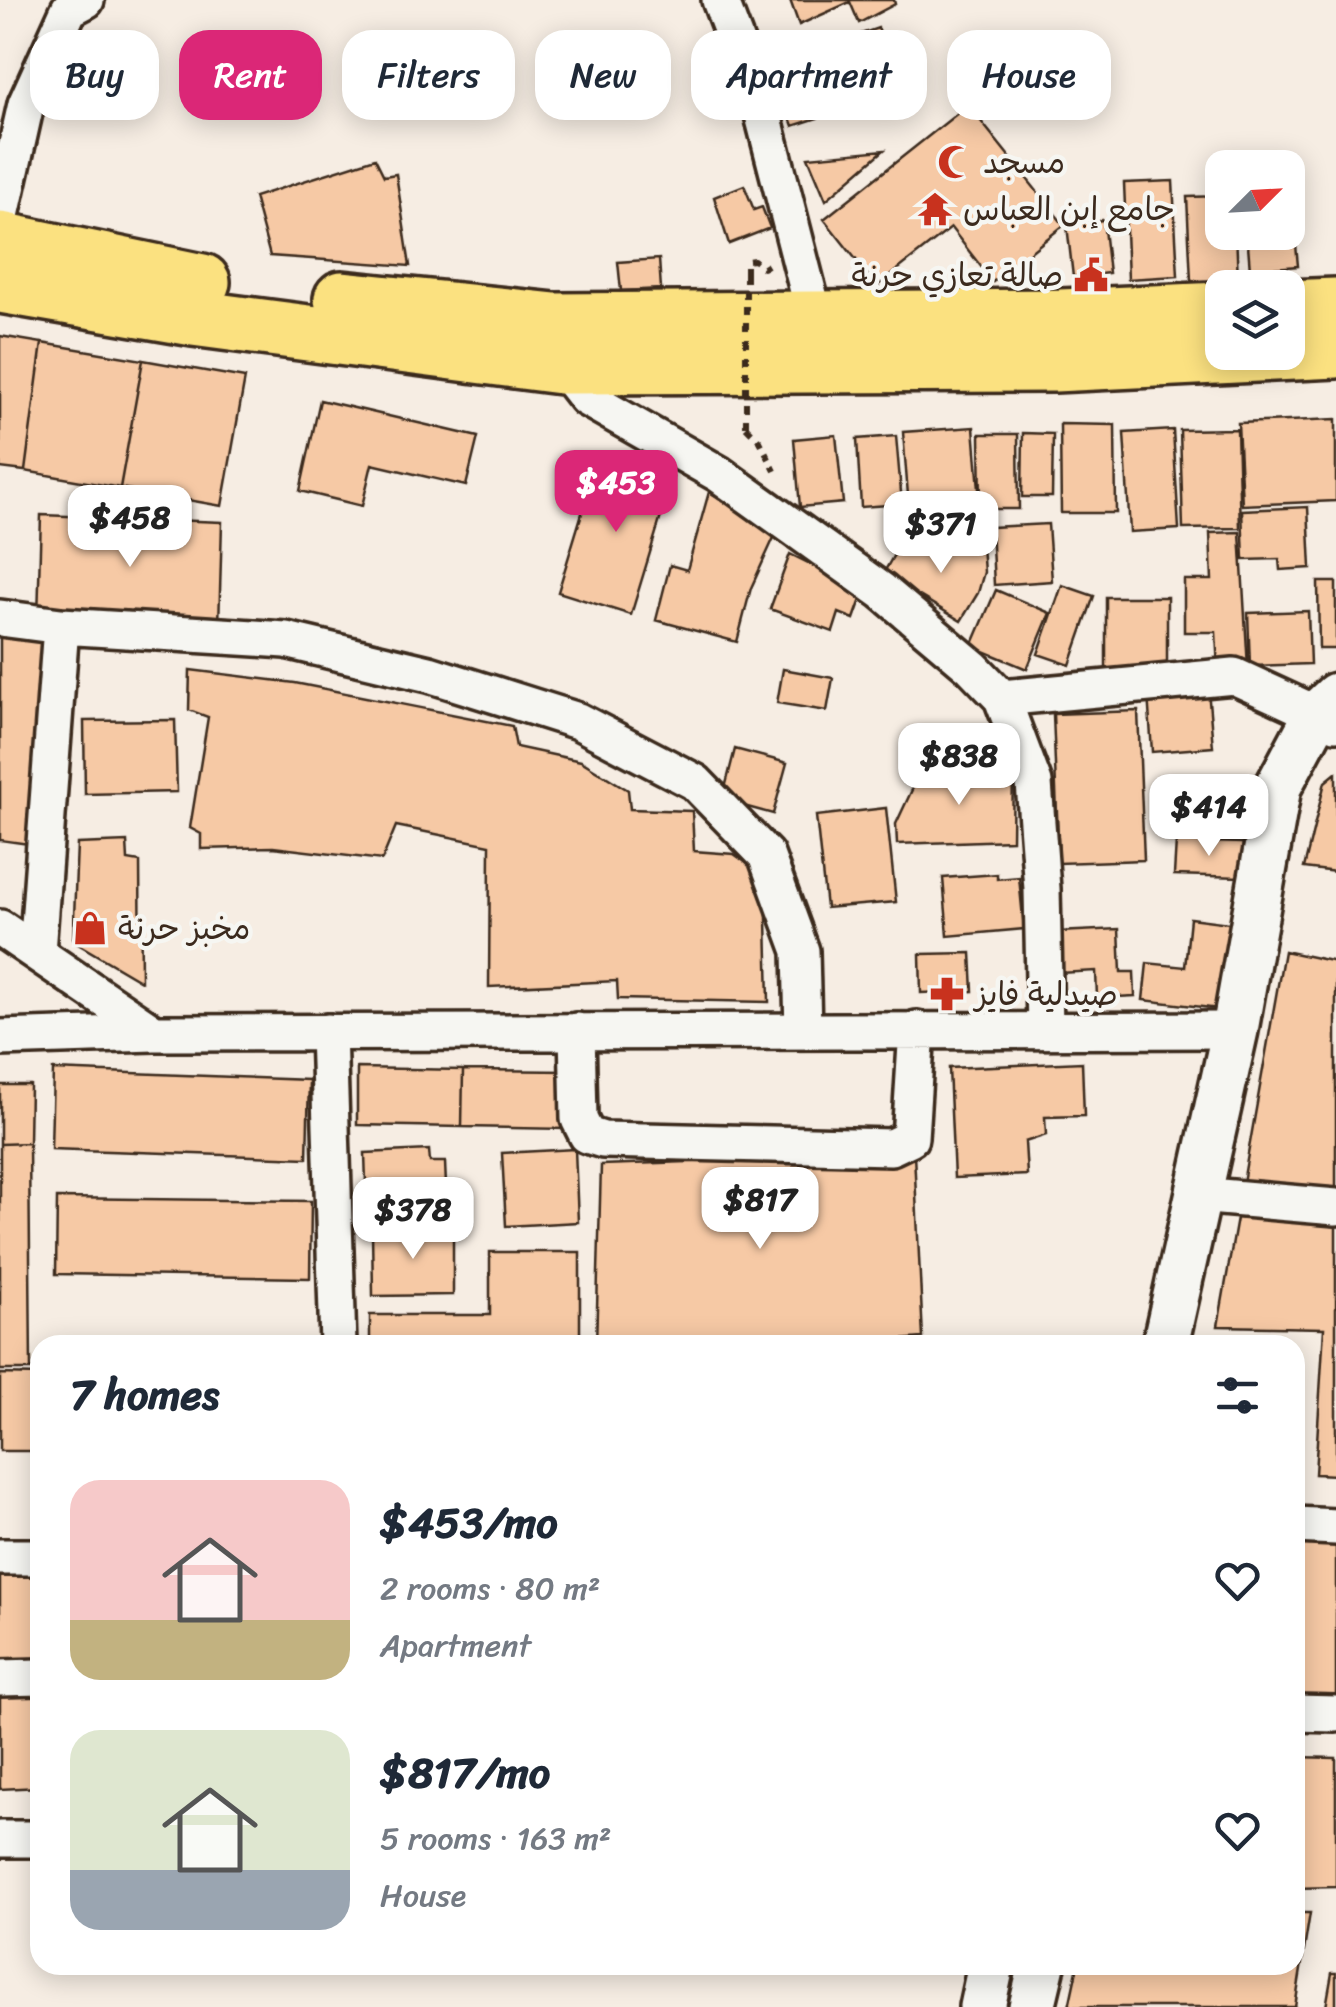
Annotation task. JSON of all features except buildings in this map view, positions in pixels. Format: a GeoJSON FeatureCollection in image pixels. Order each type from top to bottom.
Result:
{"type":"FeatureCollection","features":[{"type":"Feature","properties":{"kind":"main road"},"geometry":{"type":"LineString","coordinates":[[0,240],[193,282],[555,321],[1061,317],[1205,311]]}},
{"type":"Feature","properties":{"kind":"main road"},"geometry":{"type":"LineString","coordinates":[[0,285],[193,318],[562,366],[1054,364],[1336,350]]}},
{"type":"Feature","properties":{"kind":"main road"},"geometry":{"type":"LineString","coordinates":[[1305,307],[1336,306]]}},
{"type":"Feature","properties":{"kind":"street"},"geometry":{"type":"LineString","coordinates":[[0,220],[26,104],[69,9],[86,0]]}},
{"type":"Feature","properties":{"kind":"street"},"geometry":{"type":"LineString","coordinates":[[720,0],[762,111],[814,318]]}},
{"type":"Feature","properties":{"kind":"street"},"geometry":{"type":"LineString","coordinates":[[562,366],[586,398],[719,474],[882,591],[1002,698],[1034,783],[1045,1028]]}},
{"type":"Feature","properties":{"kind":"street"},"geometry":{"type":"LineString","coordinates":[[0,618],[61,626],[286,640],[429,674],[578,721],[695,782],[766,855],[801,951],[802,1030]]}},
{"type":"Feature","properties":{"kind":"street"},"geometry":{"type":"LineString","coordinates":[[38,952],[61,626]]}},
{"type":"Feature","properties":{"kind":"street"},"geometry":{"type":"LineString","coordinates":[[1002,698],[1234,676],[1330,711],[1278,788],[1235,1030],[1168,1335]]}},
{"type":"Feature","properties":{"kind":"street"},"geometry":{"type":"LineString","coordinates":[[0,928],[154,1033]]}},
{"type":"Feature","properties":{"kind":"street"},"geometry":{"type":"LineString","coordinates":[[577,1031],[579,1120],[587,1135],[603,1140],[891,1147],[910,1138],[917,1029]]}},
{"type":"Feature","properties":{"kind":"street"},"geometry":{"type":"LineString","coordinates":[[0,1038],[154,1033],[1235,1030]]}},
{"type":"Feature","properties":{"kind":"street"},"geometry":{"type":"LineString","coordinates":[[328,1032],[338,1335]]}},
{"type":"Feature","properties":{"kind":"street"},"geometry":{"type":"LineString","coordinates":[[1197,1195],[1336,1207]]}},
{"type":"Feature","properties":{"kind":"street"},"geometry":{"type":"LineString","coordinates":[[1305,1525],[1336,1527]]}},
{"type":"Feature","properties":{"kind":"street"},"geometry":{"type":"LineString","coordinates":[[0,1557],[30,1557]]}},
{"type":"Feature","properties":{"kind":"street"},"geometry":{"type":"LineString","coordinates":[[0,1678],[30,1677]]}},
{"type":"Feature","properties":{"kind":"street"},"geometry":{"type":"LineString","coordinates":[[1305,1713],[1336,1714]]}},
{"type":"Feature","properties":{"kind":"street"},"geometry":{"type":"LineString","coordinates":[[0,1839],[30,1839]]}},
{"type":"Feature","properties":{"kind":"street"},"geometry":{"type":"LineString","coordinates":[[982,2007],[989,1975]]}},
{"type":"Feature","properties":{"kind":"street"},"geometry":{"type":"LineString","coordinates":[[1032,2007],[1040,1975]]}},
{"type":"Feature","properties":{"kind":"path"},"geometry":{"type":"LineString","coordinates":[[746,427],[746,261],[754,260],[763,268],[770,257]]}},
{"type":"Feature","properties":{"kind":"place","name":"مسجد"},"geometry":{"type":"Point","coordinates":[955,162]}},
{"type":"Feature","properties":{"kind":"place","name":"جامع إبن العباس"},"geometry":{"type":"Point","coordinates":[935,209]}},
{"type":"Feature","properties":{"kind":"place","name":"صالة تعازي حرنة"},"geometry":{"type":"Point","coordinates":[1091,275]}},
{"type":"Feature","properties":{"kind":"place","name":"مخبز حرنة"},"geometry":{"type":"Point","coordinates":[90,928]}},
{"type":"Feature","properties":{"kind":"place","name":"صيدلية فايز"},"geometry":{"type":"Point","coordinates":[947,994]}}]}
